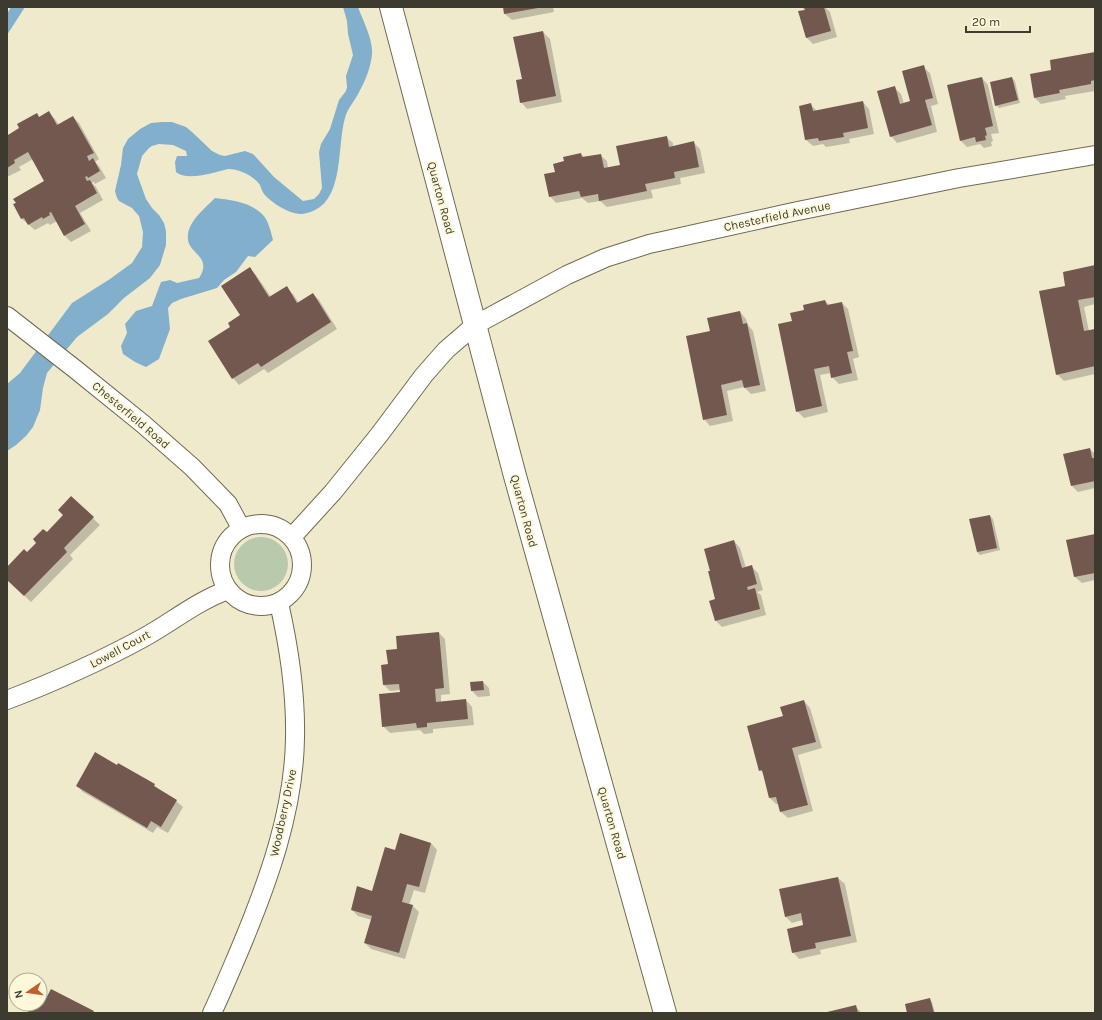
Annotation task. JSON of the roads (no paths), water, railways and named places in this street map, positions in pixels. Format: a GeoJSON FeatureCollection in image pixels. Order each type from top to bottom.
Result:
{"type":"FeatureCollection","features":[{"type":"Feature","properties":{"kind":"street","name":"Quarton Road"},"geometry":{"type":"LineString","coordinates":[[391,7],[551,607],[665,1013]]}},
{"type":"Feature","properties":{"kind":"street","name":"Chesterfield Avenue"},"geometry":{"type":"LineString","coordinates":[[475,325],[567,275],[605,258],[649,244],[959,178],[1095,155]]}},
{"type":"Feature","properties":{"kind":"street","name":"Chesterfield Road"},"geometry":{"type":"LineString","coordinates":[[7,316],[76,368],[192,467],[228,504],[241,528]]}},
{"type":"Feature","properties":{"kind":"street"},"geometry":{"type":"LineString","coordinates":[[292,537],[333,492],[379,435],[424,374],[446,350],[475,325]]}},
{"type":"Feature","properties":{"kind":"street"},"geometry":{"type":"LineString","coordinates":[[259,523],[271,524],[283,529],[292,537],[300,549],[302,563],[301,577],[296,589],[280,603],[265,606],[248,604],[237,598],[228,590],[222,578],[220,566],[221,553],[227,541],[233,534],[241,528],[259,523]]}},
{"type":"Feature","properties":{"kind":"street","name":"Lowell Court"},"geometry":{"type":"LineString","coordinates":[[7,700],[59,680],[115,653],[148,635],[203,600],[228,590]]}},
{"type":"Feature","properties":{"kind":"street","name":"Woodberry Drive"},"geometry":{"type":"LineString","coordinates":[[212,1013],[252,918],[279,842],[292,778],[295,738],[294,702],[288,643],[280,603]]}},
{"type":"Feature","properties":{"kind":"water"},"geometry":{"type":"Polygon","coordinates":[[[11,7],[25,7],[7,35],[7,14],[11,7]]]}},
{"type":"Feature","properties":{"kind":"water"},"geometry":{"type":"Polygon","coordinates":[[[343,7],[358,7],[371,42],[372,54],[361,89],[346,115],[338,169],[331,194],[324,203],[315,210],[300,214],[290,212],[271,201],[264,194],[260,185],[246,174],[237,170],[228,169],[194,176],[181,175],[176,172],[175,162],[177,156],[187,156],[186,151],[173,145],[159,144],[149,148],[142,156],[137,174],[146,199],[164,223],[166,231],[166,245],[160,265],[150,278],[124,298],[108,314],[77,337],[47,373],[40,410],[33,427],[26,436],[7,451],[7,384],[20,373],[72,303],[132,263],[142,247],[143,232],[139,216],[132,208],[119,201],[115,191],[123,148],[128,139],[140,129],[151,123],[162,122],[172,122],[186,127],[212,151],[220,155],[225,156],[245,151],[253,154],[274,177],[303,201],[314,199],[319,194],[322,188],[319,152],[321,144],[330,129],[339,100],[346,91],[346,76],[353,55],[343,7]]]}},
{"type":"Feature","properties":{"kind":"water"},"geometry":{"type":"Polygon","coordinates":[[[215,198],[240,202],[257,210],[266,219],[273,240],[255,257],[248,256],[236,272],[224,280],[217,288],[172,303],[168,308],[170,329],[159,359],[146,367],[123,354],[121,346],[127,333],[125,324],[136,311],[152,306],[161,282],[170,280],[177,283],[199,278],[203,270],[203,264],[188,241],[189,230],[198,215],[215,198]]]}}]}
